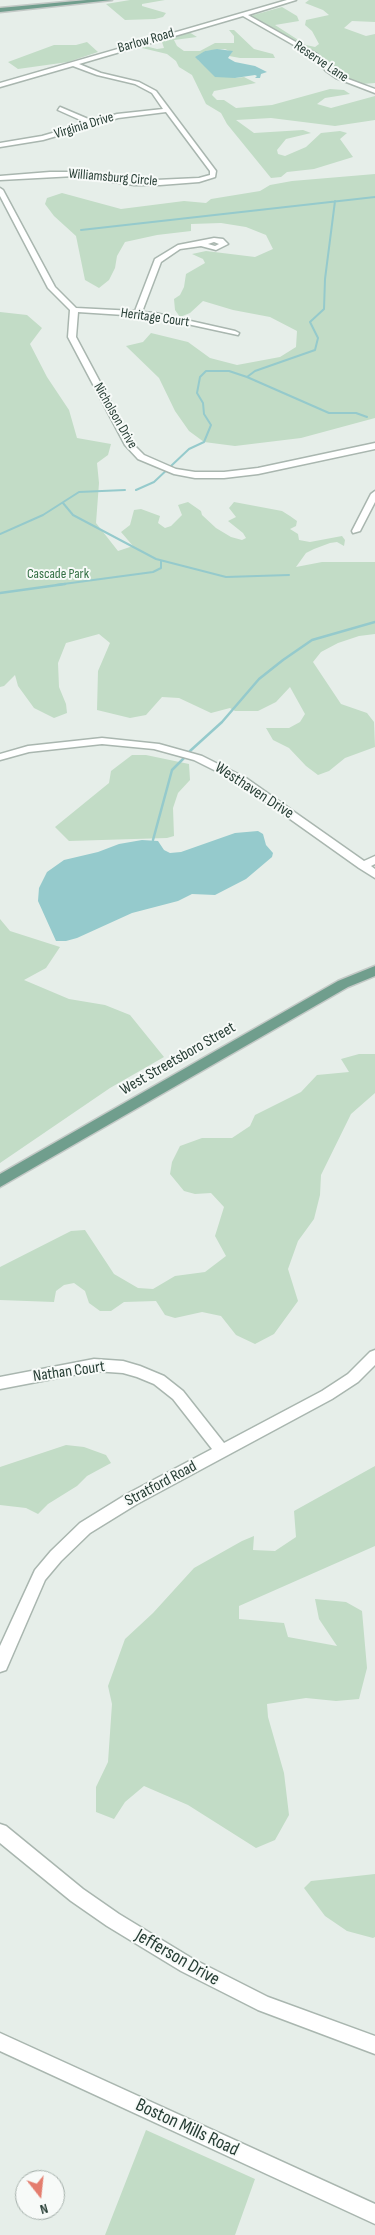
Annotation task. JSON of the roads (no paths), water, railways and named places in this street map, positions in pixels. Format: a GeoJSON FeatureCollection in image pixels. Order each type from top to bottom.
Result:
{"type":"FeatureCollection","features":[{"type":"Feature","properties":{"kind":"main road"},"geometry":{"type":"LineString","coordinates":[[0,10],[109,0]]}},
{"type":"Feature","properties":{"kind":"main road","name":"West Streetsboro Street"},"geometry":{"type":"LineString","coordinates":[[0,1181],[343,984],[375,971]]}},
{"type":"Feature","properties":{"kind":"street","name":"Barlow Road"},"geometry":{"type":"LineString","coordinates":[[0,85],[293,0]]}},
{"type":"Feature","properties":{"kind":"street","name":"Reserve Lane"},"geometry":{"type":"LineString","coordinates":[[243,14],[315,55],[328,70],[338,77],[375,91]]}},
{"type":"Feature","properties":{"kind":"street","name":"Williamsburg Circle"},"geometry":{"type":"LineString","coordinates":[[0,178],[60,174],[154,183],[199,180],[213,176],[213,171],[154,92],[144,86],[99,74],[72,63]]}},
{"type":"Feature","properties":{"kind":"street"},"geometry":{"type":"LineString","coordinates":[[60,109],[92,123]]}},
{"type":"Feature","properties":{"kind":"street","name":"Virginia Drive"},"geometry":{"type":"LineString","coordinates":[[0,145],[36,140],[117,116],[168,110]]}},
{"type":"Feature","properties":{"kind":"street"},"geometry":{"type":"LineString","coordinates":[[0,190],[52,288],[74,310]]}},
{"type":"Feature","properties":{"kind":"street"},"geometry":{"type":"LineString","coordinates":[[138,313],[158,261],[178,248],[204,243]]}},
{"type":"Feature","properties":{"kind":"street","name":"Heritage Court"},"geometry":{"type":"LineString","coordinates":[[74,310],[138,313],[235,333]]}},
{"type":"Feature","properties":{"kind":"street","name":"Nicholson Drive"},"geometry":{"type":"LineString","coordinates":[[74,310],[72,338],[129,445],[141,457],[168,469],[208,475],[244,474],[375,447]]}},
{"type":"Feature","properties":{"kind":"street"},"geometry":{"type":"LineString","coordinates":[[356,531],[375,494]]}},
{"type":"Feature","properties":{"kind":"street","name":"Westhaven Drive"},"geometry":{"type":"LineString","coordinates":[[0,758],[34,748],[78,742],[140,743],[170,749],[226,770],[375,874]]}},
{"type":"Feature","properties":{"kind":"street"},"geometry":{"type":"LineString","coordinates":[[363,866],[375,859]]}},
{"type":"Feature","properties":{"kind":"street","name":"Stratford Road"},"geometry":{"type":"LineString","coordinates":[[0,1665],[28,1596],[40,1575],[70,1541],[107,1513],[327,1395],[353,1378],[375,1356]]}},
{"type":"Feature","properties":{"kind":"street","name":"Nathan Court"},"geometry":{"type":"LineString","coordinates":[[0,1383],[94,1365],[122,1367],[140,1372],[159,1380],[178,1395],[222,1452]]}},
{"type":"Feature","properties":{"kind":"street","name":"Jefferson Drive"},"geometry":{"type":"LineString","coordinates":[[0,1832],[77,1895],[187,1966],[264,2004],[375,2046]]}},
{"type":"Feature","properties":{"kind":"street","name":"Boston Mills Road"},"geometry":{"type":"LineString","coordinates":[[0,2042],[375,2214]]}},
{"type":"Feature","properties":{"kind":"water"},"geometry":{"type":"Polygon","coordinates":[[[217,49],[233,51],[228,58],[235,62],[255,66],[267,72],[261,74],[260,78],[255,78],[257,76],[255,75],[235,78],[215,77],[195,57],[205,51],[217,49]]]}},
{"type":"Feature","properties":{"kind":"water"},"geometry":{"type":"Polygon","coordinates":[[[258,831],[263,834],[266,845],[273,853],[272,857],[246,879],[215,895],[192,894],[178,901],[132,913],[77,938],[66,941],[56,941],[38,901],[39,888],[47,872],[64,860],[98,852],[119,844],[142,840],[158,841],[164,850],[170,853],[181,852],[235,833],[258,831]]]}},
{"type":"Feature","properties":{"kind":"waterway"},"geometry":{"type":"LineString","coordinates":[[335,201],[375,197]]}},
{"type":"Feature","properties":{"kind":"waterway"},"geometry":{"type":"LineString","coordinates":[[81,230],[335,201]]}},
{"type":"Feature","properties":{"kind":"waterway"},"geometry":{"type":"LineString","coordinates":[[247,377],[255,371],[315,350],[318,338],[310,322],[324,309],[325,279],[335,201]]}},
{"type":"Feature","properties":{"kind":"waterway"},"geometry":{"type":"LineString","coordinates":[[136,490],[154,482],[189,449],[204,442],[211,425],[204,414],[203,403],[197,393],[200,377],[206,371],[229,371],[247,377]]}},
{"type":"Feature","properties":{"kind":"waterway"},"geometry":{"type":"LineString","coordinates":[[247,377],[329,413],[356,413],[367,417]]}},
{"type":"Feature","properties":{"kind":"waterway"},"geometry":{"type":"LineString","coordinates":[[0,534],[43,515],[79,492],[125,490]]}},
{"type":"Feature","properties":{"kind":"waterway"},"geometry":{"type":"LineString","coordinates":[[63,503],[73,515],[156,559],[226,577],[289,575]]}},
{"type":"Feature","properties":{"kind":"waterway"},"geometry":{"type":"LineString","coordinates":[[56,585],[153,572],[161,568],[161,561]]}},
{"type":"Feature","properties":{"kind":"waterway"},"geometry":{"type":"LineString","coordinates":[[0,593],[65,584]]}},
{"type":"Feature","properties":{"kind":"waterway"},"geometry":{"type":"LineString","coordinates":[[190,751],[222,722],[259,679],[283,660],[312,640],[375,622]]}},
{"type":"Feature","properties":{"kind":"waterway"},"geometry":{"type":"LineString","coordinates":[[153,840],[172,770],[184,758]]}},
{"type":"Feature","properties":{"kind":"park label","name":"Cascade Park"},"geometry":{"type":"Point","coordinates":[58,574]}}]}
